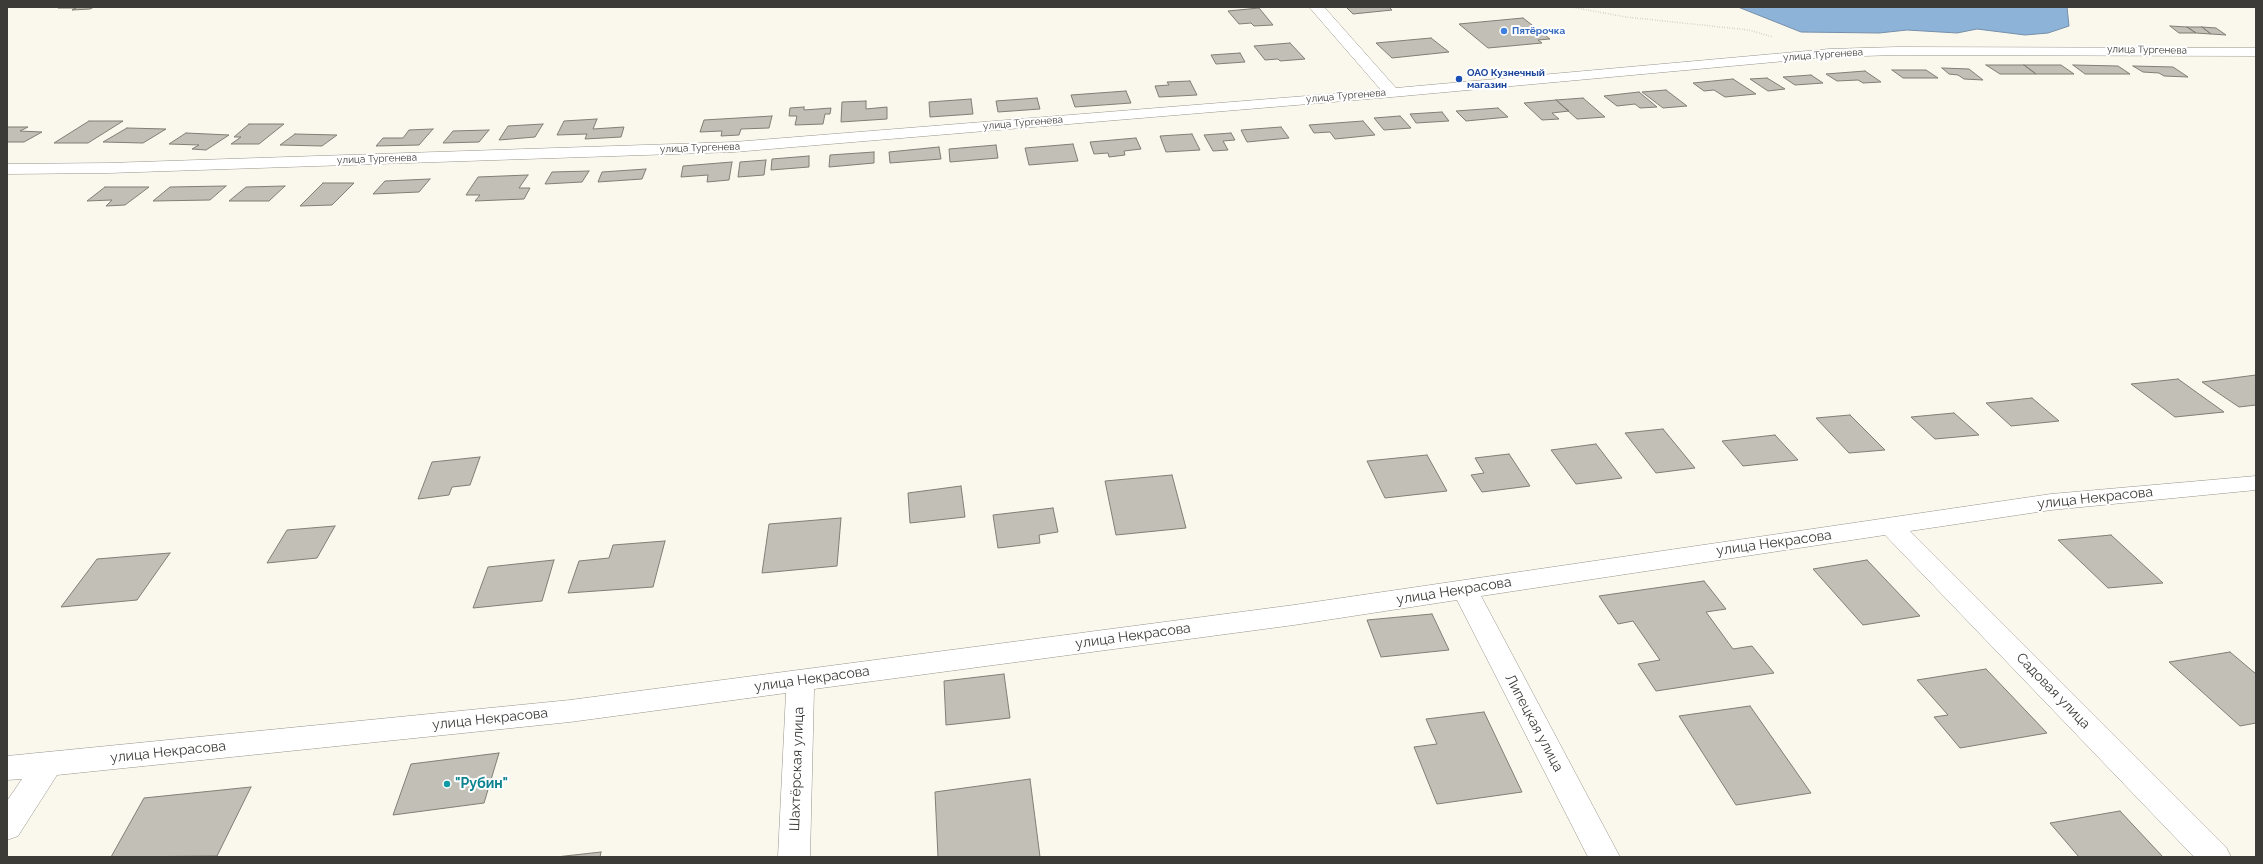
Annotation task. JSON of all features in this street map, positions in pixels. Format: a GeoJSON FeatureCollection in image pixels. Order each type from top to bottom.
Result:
{"type":"FeatureCollection","features":[{"type":"Feature","properties":{"kind":"street","name":"улица Тургенева"},"geometry":{"type":"LineString","coordinates":[[1315,7],[1321,11],[1392,93]]}},
{"type":"Feature","properties":{"kind":"street","name":"улица Тургенева"},"geometry":{"type":"LineString","coordinates":[[7,169],[109,168],[734,147],[1392,93],[1829,53],[1897,50],[2256,52]]}},
{"type":"Feature","properties":{"kind":"street","name":"улица Некрасова"},"geometry":{"type":"LineString","coordinates":[[7,768],[570,711],[1286,616],[2051,502],[2256,483]]}},
{"type":"Feature","properties":{"kind":"street","name":"Садовая улица"},"geometry":{"type":"LineString","coordinates":[[1891,526],[2215,857]]}},
{"type":"Feature","properties":{"kind":"street","name":"Липецкая улица"},"geometry":{"type":"LineString","coordinates":[[1464,589],[1604,857]]}},
{"type":"Feature","properties":{"kind":"street","name":"Шахтёрская улица"},"geometry":{"type":"LineString","coordinates":[[794,857],[800,680]]}},
{"type":"Feature","properties":{"kind":"street"},"geometry":{"type":"LineString","coordinates":[[7,827],[48,764]]}},
{"type":"Feature","properties":{"kind":"path"},"geometry":{"type":"LineString","coordinates":[[1571,7],[1626,17],[1748,30],[1775,38]]}},
{"type":"Feature","properties":{"kind":"water"},"geometry":{"type":"Polygon","coordinates":[[[1738,7],[2067,7],[2069,26],[2048,33],[2025,35],[1977,29],[1957,33],[1907,30],[1879,33],[1801,32],[1738,7]]]}},
{"type":"Feature","properties":{"kind":"building"},"geometry":{"type":"Polygon","coordinates":[[[94,7],[90,9],[72,10],[76,8],[58,8],[94,7]]]}},
{"type":"Feature","properties":{"kind":"building"},"geometry":{"type":"Polygon","coordinates":[[[1346,7],[1389,7],[1392,10],[1353,14],[1346,7]]]}},
{"type":"Feature","properties":{"kind":"building"},"geometry":{"type":"Polygon","coordinates":[[[1259,8],[1273,25],[1254,26],[1251,23],[1239,24],[1228,11],[1259,8]]]}},
{"type":"Feature","properties":{"kind":"building","name":"Пятёрочка"},"geometry":{"type":"Polygon","coordinates":[[[1523,18],[1550,39],[1538,40],[1542,43],[1488,48],[1459,24],[1523,18]]]}},
{"type":"Feature","properties":{"kind":"building"},"geometry":{"type":"Polygon","coordinates":[[[2170,26],[2187,27],[2196,33],[2179,33],[2170,26]]]}},
{"type":"Feature","properties":{"kind":"building"},"geometry":{"type":"Polygon","coordinates":[[[2187,27],[2202,27],[2211,34],[2196,33],[2187,27]]]}},
{"type":"Feature","properties":{"kind":"building"},"geometry":{"type":"Polygon","coordinates":[[[2202,27],[2216,28],[2226,35],[2211,34],[2202,27]]]}},
{"type":"Feature","properties":{"kind":"building"},"geometry":{"type":"Polygon","coordinates":[[[1431,38],[1449,52],[1392,58],[1376,43],[1431,38]]]}},
{"type":"Feature","properties":{"kind":"building"},"geometry":{"type":"Polygon","coordinates":[[[1290,43],[1305,59],[1280,61],[1278,59],[1265,60],[1254,46],[1290,43]]]}},
{"type":"Feature","properties":{"kind":"building"},"geometry":{"type":"Polygon","coordinates":[[[1240,53],[1245,62],[1216,64],[1211,55],[1240,53]]]}},
{"type":"Feature","properties":{"kind":"building"},"geometry":{"type":"Polygon","coordinates":[[[1986,65],[2024,65],[2036,74],[2000,74],[1986,65]]]}},
{"type":"Feature","properties":{"kind":"building"},"geometry":{"type":"Polygon","coordinates":[[[2024,65],[2061,65],[2074,74],[2036,74],[2024,65]]]}},
{"type":"Feature","properties":{"kind":"building"},"geometry":{"type":"Polygon","coordinates":[[[2073,65],[2118,66],[2130,74],[2085,74],[2073,65]]]}},
{"type":"Feature","properties":{"kind":"building"},"geometry":{"type":"Polygon","coordinates":[[[2133,66],[2173,67],[2188,77],[2164,76],[2159,73],[2143,72],[2133,66]]]}},
{"type":"Feature","properties":{"kind":"building"},"geometry":{"type":"Polygon","coordinates":[[[1942,68],[1969,69],[1983,80],[1964,79],[1958,75],[1949,74],[1942,68]]]}},
{"type":"Feature","properties":{"kind":"building"},"geometry":{"type":"Polygon","coordinates":[[[1892,70],[1926,70],[1938,78],[1903,78],[1892,70]]]}},
{"type":"Feature","properties":{"kind":"building"},"geometry":{"type":"Polygon","coordinates":[[[1865,71],[1881,82],[1863,83],[1858,80],[1837,81],[1826,74],[1865,71]]]}},
{"type":"Feature","properties":{"kind":"building"},"geometry":{"type":"Polygon","coordinates":[[[1811,75],[1823,83],[1795,85],[1783,77],[1811,75]]]}},
{"type":"Feature","properties":{"kind":"building"},"geometry":{"type":"Polygon","coordinates":[[[1767,78],[1785,89],[1768,91],[1750,79],[1767,78]]]}},
{"type":"Feature","properties":{"kind":"building"},"geometry":{"type":"Polygon","coordinates":[[[1733,79],[1756,94],[1725,97],[1714,90],[1704,91],[1693,83],[1733,79]]]}},
{"type":"Feature","properties":{"kind":"building"},"geometry":{"type":"Polygon","coordinates":[[[1190,81],[1197,95],[1159,97],[1155,86],[1169,85],[1167,82],[1190,81]]]}},
{"type":"Feature","properties":{"kind":"building"},"geometry":{"type":"Polygon","coordinates":[[[1666,90],[1687,106],[1663,108],[1642,92],[1666,90]]]}},
{"type":"Feature","properties":{"kind":"building"},"geometry":{"type":"Polygon","coordinates":[[[1126,91],[1131,103],[1075,107],[1071,95],[1126,91]]]}},
{"type":"Feature","properties":{"kind":"building"},"geometry":{"type":"Polygon","coordinates":[[[1639,92],[1657,107],[1640,108],[1635,104],[1617,106],[1604,96],[1639,92]]]}},
{"type":"Feature","properties":{"kind":"building"},"geometry":{"type":"Polygon","coordinates":[[[1037,98],[1040,109],[998,112],[996,101],[1037,98]]]}},
{"type":"Feature","properties":{"kind":"building"},"geometry":{"type":"Polygon","coordinates":[[[1583,98],[1605,117],[1577,119],[1556,100],[1583,98]]]}},
{"type":"Feature","properties":{"kind":"building"},"geometry":{"type":"Polygon","coordinates":[[[971,99],[973,114],[930,117],[929,102],[971,99]]]}},
{"type":"Feature","properties":{"kind":"building"},"geometry":{"type":"Polygon","coordinates":[[[1556,100],[1569,111],[1552,113],[1559,119],[1542,120],[1524,103],[1556,100]]]}},
{"type":"Feature","properties":{"kind":"building"},"geometry":{"type":"Polygon","coordinates":[[[866,101],[866,109],[887,107],[887,119],[841,122],[842,102],[866,101]]]}},
{"type":"Feature","properties":{"kind":"building"},"geometry":{"type":"Polygon","coordinates":[[[804,107],[804,110],[831,108],[830,114],[825,114],[823,124],[795,125],[797,116],[789,116],[790,108],[804,107]]]}},
{"type":"Feature","properties":{"kind":"building"},"geometry":{"type":"Polygon","coordinates":[[[1498,108],[1508,117],[1466,121],[1456,111],[1498,108]]]}},
{"type":"Feature","properties":{"kind":"building"},"geometry":{"type":"Polygon","coordinates":[[[1442,112],[1449,121],[1416,123],[1410,114],[1442,112]]]}},
{"type":"Feature","properties":{"kind":"building"},"geometry":{"type":"Polygon","coordinates":[[[772,116],[769,128],[741,129],[739,135],[721,136],[722,131],[700,132],[704,120],[772,116]]]}},
{"type":"Feature","properties":{"kind":"building"},"geometry":{"type":"Polygon","coordinates":[[[1400,116],[1411,128],[1384,130],[1374,118],[1400,116]]]}},
{"type":"Feature","properties":{"kind":"building"},"geometry":{"type":"Polygon","coordinates":[[[597,119],[593,129],[624,127],[621,137],[585,139],[587,134],[557,135],[564,121],[597,119]]]}},
{"type":"Feature","properties":{"kind":"building"},"geometry":{"type":"Polygon","coordinates":[[[89,121],[123,121],[88,143],[54,143],[89,121]]]}},
{"type":"Feature","properties":{"kind":"building"},"geometry":{"type":"Polygon","coordinates":[[[1363,121],[1375,135],[1335,139],[1330,132],[1314,133],[1309,125],[1363,121]]]}},
{"type":"Feature","properties":{"kind":"building"},"geometry":{"type":"Polygon","coordinates":[[[249,124],[284,124],[259,144],[231,144],[241,137],[234,137],[249,124]]]}},
{"type":"Feature","properties":{"kind":"building"},"geometry":{"type":"Polygon","coordinates":[[[543,124],[535,137],[499,140],[508,126],[543,124]]]}},
{"type":"Feature","properties":{"kind":"building"},"geometry":{"type":"Polygon","coordinates":[[[7,127],[28,127],[20,131],[42,132],[24,142],[7,142],[7,127]]]}},
{"type":"Feature","properties":{"kind":"building"},"geometry":{"type":"Polygon","coordinates":[[[1281,127],[1289,138],[1247,142],[1241,130],[1281,127]]]}},
{"type":"Feature","properties":{"kind":"building"},"geometry":{"type":"Polygon","coordinates":[[[127,128],[166,129],[143,143],[103,142],[127,128]]]}},
{"type":"Feature","properties":{"kind":"building"},"geometry":{"type":"Polygon","coordinates":[[[433,129],[419,145],[376,146],[383,138],[403,138],[409,130],[433,129]]]}},
{"type":"Feature","properties":{"kind":"building"},"geometry":{"type":"Polygon","coordinates":[[[489,130],[479,142],[443,143],[453,131],[489,130]]]}},
{"type":"Feature","properties":{"kind":"building"},"geometry":{"type":"Polygon","coordinates":[[[186,133],[229,135],[206,150],[192,149],[199,145],[169,144],[186,133]]]}},
{"type":"Feature","properties":{"kind":"building"},"geometry":{"type":"Polygon","coordinates":[[[1231,133],[1235,140],[1223,141],[1228,150],[1213,151],[1204,135],[1231,133]]]}},
{"type":"Feature","properties":{"kind":"building"},"geometry":{"type":"Polygon","coordinates":[[[295,134],[337,135],[322,146],[280,145],[295,134]]]}},
{"type":"Feature","properties":{"kind":"building"},"geometry":{"type":"Polygon","coordinates":[[[1192,134],[1200,150],[1166,152],[1160,136],[1192,134]]]}},
{"type":"Feature","properties":{"kind":"building"},"geometry":{"type":"Polygon","coordinates":[[[1136,138],[1141,149],[1124,151],[1125,155],[1109,157],[1108,153],[1094,154],[1090,142],[1136,138]]]}},
{"type":"Feature","properties":{"kind":"building"},"geometry":{"type":"Polygon","coordinates":[[[1073,144],[1078,161],[1029,165],[1025,148],[1073,144]]]}},
{"type":"Feature","properties":{"kind":"building"},"geometry":{"type":"Polygon","coordinates":[[[996,145],[998,158],[950,162],[949,149],[996,145]]]}},
{"type":"Feature","properties":{"kind":"building"},"geometry":{"type":"Polygon","coordinates":[[[939,147],[941,159],[890,163],[889,152],[939,147]]]}},
{"type":"Feature","properties":{"kind":"building"},"geometry":{"type":"Polygon","coordinates":[[[874,152],[874,163],[829,167],[830,155],[874,152]]]}},
{"type":"Feature","properties":{"kind":"building"},"geometry":{"type":"Polygon","coordinates":[[[809,156],[809,167],[771,170],[772,159],[809,156]]]}},
{"type":"Feature","properties":{"kind":"building"},"geometry":{"type":"Polygon","coordinates":[[[766,160],[764,175],[738,177],[740,162],[766,160]]]}},
{"type":"Feature","properties":{"kind":"building"},"geometry":{"type":"Polygon","coordinates":[[[732,162],[729,180],[707,182],[708,175],[681,177],[683,166],[732,162]]]}},
{"type":"Feature","properties":{"kind":"building"},"geometry":{"type":"Polygon","coordinates":[[[646,169],[642,179],[598,182],[602,172],[646,169]]]}},
{"type":"Feature","properties":{"kind":"building"},"geometry":{"type":"Polygon","coordinates":[[[589,171],[582,182],[545,184],[552,172],[589,171]]]}},
{"type":"Feature","properties":{"kind":"building"},"geometry":{"type":"Polygon","coordinates":[[[528,175],[519,188],[530,188],[524,199],[475,201],[480,195],[466,195],[478,177],[528,175]]]}},
{"type":"Feature","properties":{"kind":"building"},"geometry":{"type":"Polygon","coordinates":[[[430,179],[419,192],[373,194],[385,181],[430,179]]]}},
{"type":"Feature","properties":{"kind":"building"},"geometry":{"type":"Polygon","coordinates":[[[323,183],[354,183],[332,205],[300,206],[323,183]]]}},
{"type":"Feature","properties":{"kind":"building"},"geometry":{"type":"Polygon","coordinates":[[[226,186],[210,200],[153,201],[170,187],[226,186]]]}},
{"type":"Feature","properties":{"kind":"building"},"geometry":{"type":"Polygon","coordinates":[[[285,186],[269,201],[229,201],[246,187],[285,186]]]}},
{"type":"Feature","properties":{"kind":"building"},"geometry":{"type":"Polygon","coordinates":[[[105,187],[149,187],[125,205],[106,206],[112,200],[87,201],[105,187]]]}},
{"type":"Feature","properties":{"kind":"building"},"geometry":{"type":"Polygon","coordinates":[[[2256,375],[2256,405],[2239,407],[2202,382],[2256,375]]]}},
{"type":"Feature","properties":{"kind":"building"},"geometry":{"type":"Polygon","coordinates":[[[2178,379],[2224,412],[2175,417],[2131,384],[2178,379]]]}},
{"type":"Feature","properties":{"kind":"building"},"geometry":{"type":"Polygon","coordinates":[[[2032,398],[2059,421],[2011,426],[1986,403],[2032,398]]]}},
{"type":"Feature","properties":{"kind":"building"},"geometry":{"type":"Polygon","coordinates":[[[1954,413],[1979,435],[1935,439],[1911,417],[1954,413]]]}},
{"type":"Feature","properties":{"kind":"building"},"geometry":{"type":"Polygon","coordinates":[[[1850,415],[1885,450],[1849,453],[1816,418],[1850,415]]]}},
{"type":"Feature","properties":{"kind":"building"},"geometry":{"type":"Polygon","coordinates":[[[1663,429],[1695,468],[1656,473],[1625,433],[1663,429]]]}},
{"type":"Feature","properties":{"kind":"building"},"geometry":{"type":"Polygon","coordinates":[[[1775,435],[1798,460],[1743,466],[1722,441],[1775,435]]]}},
{"type":"Feature","properties":{"kind":"building"},"geometry":{"type":"Polygon","coordinates":[[[1596,444],[1622,478],[1576,484],[1551,450],[1596,444]]]}},
{"type":"Feature","properties":{"kind":"building"},"geometry":{"type":"Polygon","coordinates":[[[1509,454],[1530,486],[1482,492],[1471,475],[1484,473],[1475,458],[1509,454]]]}},
{"type":"Feature","properties":{"kind":"building"},"geometry":{"type":"Polygon","coordinates":[[[1427,455],[1447,491],[1385,498],[1367,461],[1427,455]]]}},
{"type":"Feature","properties":{"kind":"building"},"geometry":{"type":"Polygon","coordinates":[[[480,457],[470,485],[452,487],[449,495],[418,499],[432,462],[480,457]]]}},
{"type":"Feature","properties":{"kind":"building"},"geometry":{"type":"Polygon","coordinates":[[[1172,475],[1186,528],[1116,535],[1105,481],[1172,475]]]}},
{"type":"Feature","properties":{"kind":"building"},"geometry":{"type":"Polygon","coordinates":[[[961,486],[965,517],[910,523],[908,493],[961,486]]]}},
{"type":"Feature","properties":{"kind":"building"},"geometry":{"type":"Polygon","coordinates":[[[1053,508],[1058,532],[1039,535],[1040,543],[998,548],[993,515],[1053,508]]]}},
{"type":"Feature","properties":{"kind":"building"},"geometry":{"type":"Polygon","coordinates":[[[841,518],[837,566],[762,573],[769,524],[841,518]]]}},
{"type":"Feature","properties":{"kind":"building"},"geometry":{"type":"Polygon","coordinates":[[[335,526],[317,558],[267,563],[287,530],[335,526]]]}},
{"type":"Feature","properties":{"kind":"building"},"geometry":{"type":"Polygon","coordinates":[[[2111,535],[2163,583],[2108,588],[2058,540],[2111,535]]]}},
{"type":"Feature","properties":{"kind":"building"},"geometry":{"type":"Polygon","coordinates":[[[665,541],[653,587],[568,593],[579,561],[609,558],[613,545],[665,541]]]}},
{"type":"Feature","properties":{"kind":"building"},"geometry":{"type":"Polygon","coordinates":[[[170,553],[137,600],[61,607],[97,559],[170,553]]]}},
{"type":"Feature","properties":{"kind":"building"},"geometry":{"type":"Polygon","coordinates":[[[554,560],[542,601],[473,608],[488,567],[554,560]]]}},
{"type":"Feature","properties":{"kind":"building"},"geometry":{"type":"Polygon","coordinates":[[[1867,560],[1920,616],[1863,625],[1813,569],[1867,560]]]}},
{"type":"Feature","properties":{"kind":"building"},"geometry":{"type":"Polygon","coordinates":[[[1704,581],[1726,609],[1706,612],[1733,649],[1752,646],[1774,673],[1656,691],[1638,664],[1660,660],[1633,621],[1618,624],[1599,596],[1704,581]]]}},
{"type":"Feature","properties":{"kind":"building"},"geometry":{"type":"Polygon","coordinates":[[[1432,614],[1449,650],[1381,657],[1367,620],[1432,614]]]}},
{"type":"Feature","properties":{"kind":"building"},"geometry":{"type":"Polygon","coordinates":[[[2230,652],[2256,674],[2256,723],[2240,726],[2169,662],[2230,652]]]}},
{"type":"Feature","properties":{"kind":"building"},"geometry":{"type":"Polygon","coordinates":[[[1986,669],[2047,733],[1960,748],[1934,717],[1948,715],[1917,680],[1986,669]]]}},
{"type":"Feature","properties":{"kind":"building"},"geometry":{"type":"Polygon","coordinates":[[[1004,674],[1010,718],[946,725],[944,681],[1004,674]]]}},
{"type":"Feature","properties":{"kind":"building"},"geometry":{"type":"Polygon","coordinates":[[[1750,706],[1811,793],[1736,805],[1679,716],[1750,706]]]}},
{"type":"Feature","properties":{"kind":"building"},"geometry":{"type":"Polygon","coordinates":[[[1484,712],[1522,792],[1437,804],[1414,747],[1437,744],[1426,719],[1484,712]]]}},
{"type":"Feature","properties":{"kind":"building","name":"\"Рубин\""},"geometry":{"type":"Polygon","coordinates":[[[499,753],[484,803],[393,815],[411,764],[499,753]]]}},
{"type":"Feature","properties":{"kind":"building"},"geometry":{"type":"Polygon","coordinates":[[[1030,779],[1040,857],[938,857],[935,792],[1030,779]]]}},
{"type":"Feature","properties":{"kind":"building"},"geometry":{"type":"Polygon","coordinates":[[[251,787],[217,856],[111,857],[144,798],[251,787]]]}},
{"type":"Feature","properties":{"kind":"building"},"geometry":{"type":"Polygon","coordinates":[[[2120,811],[2163,857],[2079,857],[2050,823],[2120,811]]]}},
{"type":"Feature","properties":{"kind":"building"},"geometry":{"type":"Polygon","coordinates":[[[601,852],[600,857],[556,857],[601,852]]]}},
{"type":"Feature","properties":{"kind":"place","name":"Пятёрочка"},"geometry":{"type":"Point","coordinates":[1504,31]}},
{"type":"Feature","properties":{"kind":"place","name":"ОАО Кузнечный магазин"},"geometry":{"type":"Point","coordinates":[1459,79]}},
{"type":"Feature","properties":{"kind":"place","name":"\"Рубин\""},"geometry":{"type":"Point","coordinates":[447,784]}}]}
